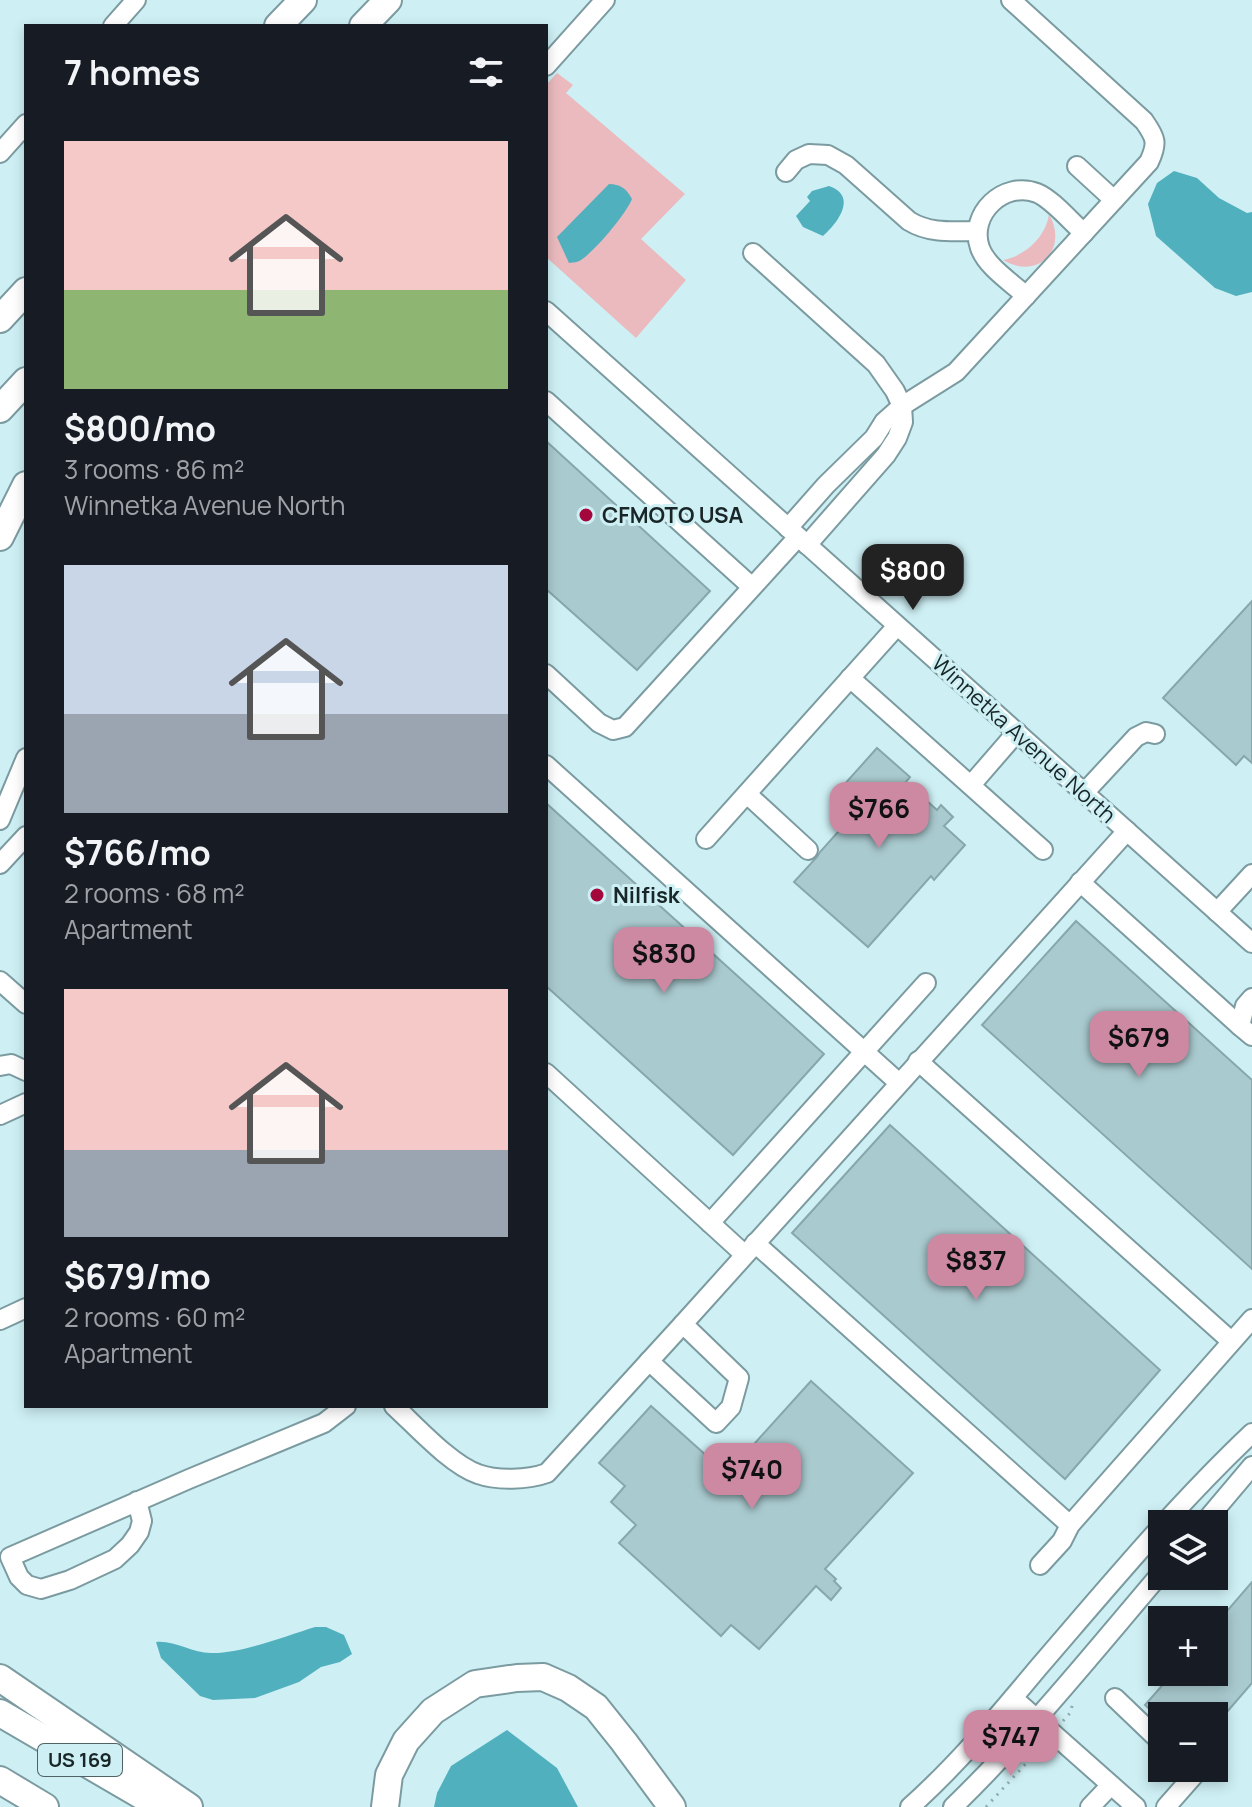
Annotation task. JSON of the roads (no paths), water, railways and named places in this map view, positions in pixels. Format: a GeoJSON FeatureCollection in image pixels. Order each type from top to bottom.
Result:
{"type":"FeatureCollection","features":[{"type":"Feature","properties":{"kind":"highway"},"geometry":{"type":"LineString","coordinates":[[280,24],[303,0]]}},
{"type":"Feature","properties":{"kind":"highway"},"geometry":{"type":"LineString","coordinates":[[368,24],[389,0]]}},
{"type":"Feature","properties":{"kind":"highway"},"geometry":{"type":"LineString","coordinates":[[0,300],[24,277]]}},
{"type":"Feature","properties":{"kind":"highway"},"geometry":{"type":"LineString","coordinates":[[0,319],[24,293]]}},
{"type":"Feature","properties":{"kind":"highway"},"geometry":{"type":"LineString","coordinates":[[0,409],[24,383]]}},
{"type":"Feature","properties":{"kind":"highway"},"geometry":{"type":"LineString","coordinates":[[0,506],[24,466]]}},
{"type":"Feature","properties":{"kind":"highway"},"geometry":{"type":"LineString","coordinates":[[0,537],[24,489]]}},
{"type":"Feature","properties":{"kind":"highway"},"geometry":{"type":"LineString","coordinates":[[385,1807],[389,1775],[406,1741],[433,1711],[475,1684],[543,1677],[568,1688],[596,1707],[672,1807]]}},
{"type":"Feature","properties":{"kind":"highway"},"geometry":{"type":"LineString","coordinates":[[0,1678],[189,1807]]}},
{"type":"Feature","properties":{"kind":"highway","name":"US 169"},"geometry":{"type":"LineString","coordinates":[[0,1713],[161,1807]]}},
{"type":"Feature","properties":{"kind":"highway","name":"US 169"},"geometry":{"type":"LineString","coordinates":[[0,1780],[45,1807]]}},
{"type":"Feature","properties":{"kind":"highway"},"geometry":{"type":"LineString","coordinates":[[0,1794],[24,1807]]}},
{"type":"Feature","properties":{"kind":"street"},"geometry":{"type":"LineString","coordinates":[[115,24],[136,0]]}},
{"type":"Feature","properties":{"kind":"street"},"geometry":{"type":"LineString","coordinates":[[548,64],[605,0]]}},
{"type":"Feature","properties":{"kind":"street"},"geometry":{"type":"LineString","coordinates":[[798,537],[836,476],[874,438],[884,422],[902,406],[956,372],[1149,162],[1156,147],[1153,134],[1144,121],[1011,0]]}},
{"type":"Feature","properties":{"kind":"street"},"geometry":{"type":"LineString","coordinates":[[0,153],[24,126]]}},
{"type":"Feature","properties":{"kind":"street"},"geometry":{"type":"LineString","coordinates":[[786,172],[796,160],[809,154],[828,155],[846,165],[919,227],[977,231]]}},
{"type":"Feature","properties":{"kind":"street"},"geometry":{"type":"LineString","coordinates":[[1077,166],[1114,200]]}},
{"type":"Feature","properties":{"kind":"street"},"geometry":{"type":"LineString","coordinates":[[1026,296],[985,259],[979,246],[977,231],[981,216],[990,204],[1001,195],[1013,191],[1041,195],[1084,233]]}},
{"type":"Feature","properties":{"kind":"street"},"geometry":{"type":"LineString","coordinates":[[548,676],[599,723],[613,730],[625,727],[798,537],[853,492],[897,438],[903,422],[902,406],[876,364],[753,253]]}},
{"type":"Feature","properties":{"kind":"street","name":"Winnetka Avenue North"},"geometry":{"type":"LineString","coordinates":[[548,313],[1252,943]]}},
{"type":"Feature","properties":{"kind":"street"},"geometry":{"type":"LineString","coordinates":[[548,403],[752,587]]}},
{"type":"Feature","properties":{"kind":"street"},"geometry":{"type":"LineString","coordinates":[[836,476],[853,492]]}},
{"type":"Feature","properties":{"kind":"street"},"geometry":{"type":"LineString","coordinates":[[706,839],[897,626]]}},
{"type":"Feature","properties":{"kind":"street"},"geometry":{"type":"LineString","coordinates":[[850,678],[1043,850]]}},
{"type":"Feature","properties":{"kind":"street"},"geometry":{"type":"LineString","coordinates":[[971,785],[1017,732]]}},
{"type":"Feature","properties":{"kind":"street"},"geometry":{"type":"LineString","coordinates":[[1084,793],[1136,737],[1146,732],[1155,734]]}},
{"type":"Feature","properties":{"kind":"street"},"geometry":{"type":"LineString","coordinates":[[0,820],[24,763]]}},
{"type":"Feature","properties":{"kind":"street"},"geometry":{"type":"LineString","coordinates":[[548,767],[899,1083]]}},
{"type":"Feature","properties":{"kind":"street"},"geometry":{"type":"LineString","coordinates":[[747,794],[808,850]]}},
{"type":"Feature","properties":{"kind":"street"},"geometry":{"type":"LineString","coordinates":[[396,1408],[458,1463],[479,1475],[510,1479],[534,1478],[547,1473],[1127,831]]}},
{"type":"Feature","properties":{"kind":"street"},"geometry":{"type":"LineString","coordinates":[[0,864],[24,838]]}},
{"type":"Feature","properties":{"kind":"street"},"geometry":{"type":"LineString","coordinates":[[1217,912],[1252,874]]}},
{"type":"Feature","properties":{"kind":"street"},"geometry":{"type":"LineString","coordinates":[[1080,882],[1246,1031]]}},
{"type":"Feature","properties":{"kind":"street"},"geometry":{"type":"LineString","coordinates":[[0,981],[24,1002]]}},
{"type":"Feature","properties":{"kind":"street"},"geometry":{"type":"LineString","coordinates":[[710,1223],[926,983]]}},
{"type":"Feature","properties":{"kind":"street"},"geometry":{"type":"LineString","coordinates":[[1246,1031],[1245,1006],[1252,998]]}},
{"type":"Feature","properties":{"kind":"street"},"geometry":{"type":"LineString","coordinates":[[918,1061],[1231,1341]]}},
{"type":"Feature","properties":{"kind":"street"},"geometry":{"type":"LineString","coordinates":[[0,1066],[11,1064],[24,1070]]}},
{"type":"Feature","properties":{"kind":"street"},"geometry":{"type":"LineString","coordinates":[[548,1075],[710,1223],[749,1248],[1070,1525]]}},
{"type":"Feature","properties":{"kind":"street"},"geometry":{"type":"LineString","coordinates":[[0,1115],[24,1104]]}},
{"type":"Feature","properties":{"kind":"street"},"geometry":{"type":"LineString","coordinates":[[0,1320],[24,1309]]}},
{"type":"Feature","properties":{"kind":"street"},"geometry":{"type":"LineString","coordinates":[[1040,1565],[1062,1541],[1070,1525],[1252,1319]]}},
{"type":"Feature","properties":{"kind":"street"},"geometry":{"type":"LineString","coordinates":[[649,1361],[716,1423],[731,1407],[739,1378],[683,1324]]}},
{"type":"Feature","properties":{"kind":"street"},"geometry":{"type":"LineString","coordinates":[[137,1501],[142,1521],[139,1532],[115,1559],[70,1580],[41,1589],[27,1585],[19,1577],[10,1557],[137,1501],[324,1423],[343,1408]]}},
{"type":"Feature","properties":{"kind":"street"},"geometry":{"type":"LineString","coordinates":[[910,1807],[938,1782],[1013,1698],[1166,1520],[1252,1433]]}},
{"type":"Feature","properties":{"kind":"street"},"geometry":{"type":"LineString","coordinates":[[1215,1510],[1252,1466]]}},
{"type":"Feature","properties":{"kind":"street"},"geometry":{"type":"LineString","coordinates":[[953,1807],[1037,1718],[1148,1588]]}},
{"type":"Feature","properties":{"kind":"street"},"geometry":{"type":"LineString","coordinates":[[1013,1698],[1121,1799]]}},
{"type":"Feature","properties":{"kind":"street"},"geometry":{"type":"LineString","coordinates":[[1115,1698],[1148,1730]]}},
{"type":"Feature","properties":{"kind":"street"},"geometry":{"type":"LineString","coordinates":[[1166,1807],[1188,1782]]}},
{"type":"Feature","properties":{"kind":"street"},"geometry":{"type":"LineString","coordinates":[[1090,1807],[1121,1799]]}},
{"type":"Feature","properties":{"kind":"water"},"geometry":{"type":"Polygon","coordinates":[[[1174,171],[1197,178],[1219,198],[1247,213],[1252,212],[1252,292],[1236,296],[1215,288],[1156,236],[1148,204],[1157,183],[1174,171]]]}},
{"type":"Feature","properties":{"kind":"water"},"geometry":{"type":"Polygon","coordinates":[[[609,184],[628,192],[632,199],[629,206],[594,249],[581,260],[569,263],[557,237],[609,184]]]}},
{"type":"Feature","properties":{"kind":"water"},"geometry":{"type":"Polygon","coordinates":[[[829,186],[838,190],[844,203],[839,217],[823,236],[803,227],[796,216],[810,201],[807,197],[812,191],[829,186]]]}},
{"type":"Feature","properties":{"kind":"water"},"geometry":{"type":"Polygon","coordinates":[[[315,1627],[326,1627],[344,1635],[352,1654],[340,1662],[321,1667],[299,1682],[255,1698],[213,1700],[200,1696],[161,1658],[156,1642],[223,1653],[315,1627]]]}},
{"type":"Feature","properties":{"kind":"water"},"geometry":{"type":"Polygon","coordinates":[[[507,1730],[557,1768],[578,1807],[434,1807],[437,1793],[451,1766],[507,1730]]]}},
{"type":"Feature","properties":{"kind":"place","name":"CFMOTO USA"},"geometry":{"type":"Point","coordinates":[586,515]}},
{"type":"Feature","properties":{"kind":"place","name":"Nilfisk"},"geometry":{"type":"Point","coordinates":[597,895]}}]}
